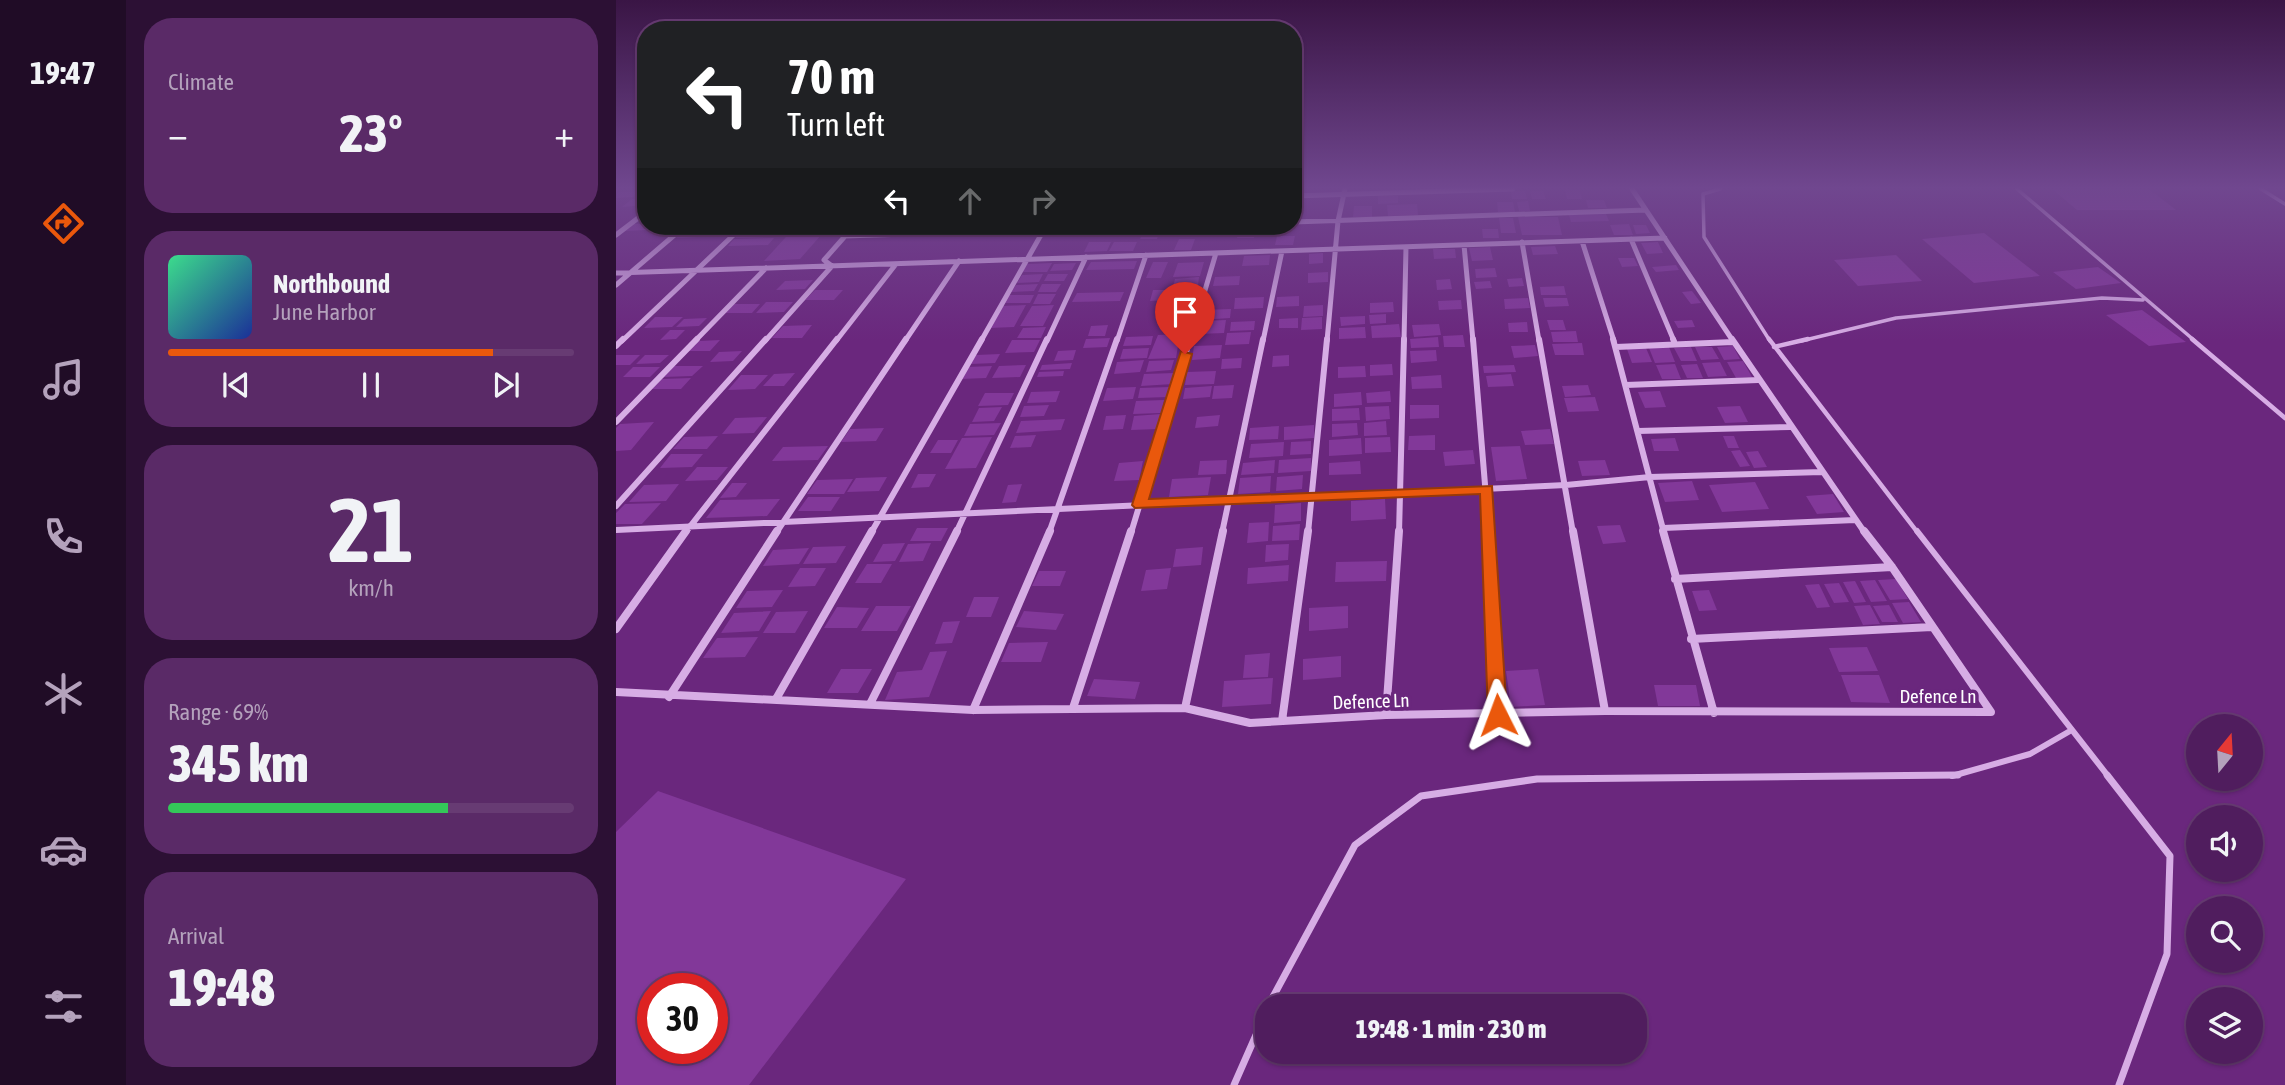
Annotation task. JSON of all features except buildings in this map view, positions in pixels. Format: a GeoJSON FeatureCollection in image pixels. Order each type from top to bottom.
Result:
{"type":"FeatureCollection","features":[{"type":"Feature","properties":{"kind":"street"},"geometry":{"type":"LineString","coordinates":[[616,285],[669,240]]}},
{"type":"Feature","properties":{"kind":"street"},"geometry":{"type":"LineString","coordinates":[[616,346],[729,240]]}},
{"type":"Feature","properties":{"kind":"street"},"geometry":{"type":"LineString","coordinates":[[832,266],[824,260],[841,240]]}},
{"type":"Feature","properties":{"kind":"street"},"geometry":{"type":"LineString","coordinates":[[776,699],[1038,240]]}},
{"type":"Feature","properties":{"kind":"street"},"geometry":{"type":"LineString","coordinates":[[1282,721],[1313,497],[1337,240]]}},
{"type":"Feature","properties":{"kind":"street"},"geometry":{"type":"LineString","coordinates":[[616,273],[1615,240]]}},
{"type":"Feature","properties":{"kind":"street"},"geometry":{"type":"LineString","coordinates":[[1631,240],[1675,344]]}},
{"type":"Feature","properties":{"kind":"street","name":"Defence Ln"},"geometry":{"type":"LineString","coordinates":[[616,692],[669,697],[776,699],[974,710],[1185,708],[1250,723],[1386,715],[1605,711],[1991,712],[1892,567],[1855,520],[1758,380],[1666,240]]}},
{"type":"Feature","properties":{"kind":"street"},"geometry":{"type":"LineString","coordinates":[[1582,241],[1616,346],[1691,639],[1714,713]]}},
{"type":"Feature","properties":{"kind":"street"},"geometry":{"type":"LineString","coordinates":[[1522,243],[1605,711]]}},
{"type":"Feature","properties":{"kind":"street"},"geometry":{"type":"LineString","coordinates":[[1464,244],[1487,489],[1498,715]]}},
{"type":"Feature","properties":{"kind":"street"},"geometry":{"type":"LineString","coordinates":[[1386,715],[1402,492],[1406,247]]}},
{"type":"Feature","properties":{"kind":"street"},"geometry":{"type":"LineString","coordinates":[[1185,708],[1282,251]]}},
{"type":"Feature","properties":{"kind":"street"},"geometry":{"type":"LineString","coordinates":[[1073,708],[1140,505],[1216,253]]}},
{"type":"Feature","properties":{"kind":"street"},"geometry":{"type":"LineString","coordinates":[[974,710],[1060,508],[1146,255]]}},
{"type":"Feature","properties":{"kind":"street"},"geometry":{"type":"LineString","coordinates":[[870,704],[965,514],[1086,257]]}},
{"type":"Feature","properties":{"kind":"street"},"geometry":{"type":"LineString","coordinates":[[669,697],[783,521],[959,261]]}},
{"type":"Feature","properties":{"kind":"street"},"geometry":{"type":"LineString","coordinates":[[616,629],[689,527],[896,264]]}},
{"type":"Feature","properties":{"kind":"street"},"geometry":{"type":"LineString","coordinates":[[616,506],[832,266]]}},
{"type":"Feature","properties":{"kind":"street"},"geometry":{"type":"LineString","coordinates":[[616,422],[766,268]]}},
{"type":"Feature","properties":{"kind":"street"},"geometry":{"type":"LineString","coordinates":[[1616,346],[1733,342]]}},
{"type":"Feature","properties":{"kind":"street"},"geometry":{"type":"LineString","coordinates":[[1626,385],[1758,380]]}},
{"type":"Feature","properties":{"kind":"street"},"geometry":{"type":"LineString","coordinates":[[1638,431],[1790,426]]}},
{"type":"Feature","properties":{"kind":"street"},"geometry":{"type":"LineString","coordinates":[[616,530],[1566,485],[1650,477],[1822,472]]}},
{"type":"Feature","properties":{"kind":"street"},"geometry":{"type":"LineString","coordinates":[[1662,528],[1855,520]]}},
{"type":"Feature","properties":{"kind":"street"},"geometry":{"type":"LineString","coordinates":[[1675,579],[1892,567]]}},
{"type":"Feature","properties":{"kind":"street"},"geometry":{"type":"LineString","coordinates":[[1691,639],[1932,627]]}},
{"type":"Feature","properties":{"kind":"lane"},"geometry":{"type":"LineString","coordinates":[[1706,240],[1774,347],[2070,731],[2170,856],[2167,954],[2119,1085]]}},
{"type":"Feature","properties":{"kind":"lane"},"geometry":{"type":"LineString","coordinates":[[2074,240],[2285,418]]}},
{"type":"Feature","properties":{"kind":"lane"},"geometry":{"type":"LineString","coordinates":[[1774,347],[1896,318],[2102,298],[2143,300]]}},
{"type":"Feature","properties":{"kind":"lane"},"geometry":{"type":"LineString","coordinates":[[1274,994],[1355,845],[1421,796],[1537,779],[1949,777],[2030,754],[2070,731]]}},
{"type":"Feature","properties":{"kind":"lane"},"geometry":{"type":"LineString","coordinates":[[1234,1085],[1255,1037]]}},
{"type":"Feature","properties":{"kind":"route"},"geometry":{"type":"LineString","coordinates":[[1185,354],[1140,505],[1487,489],[1498,715]]}}]}
